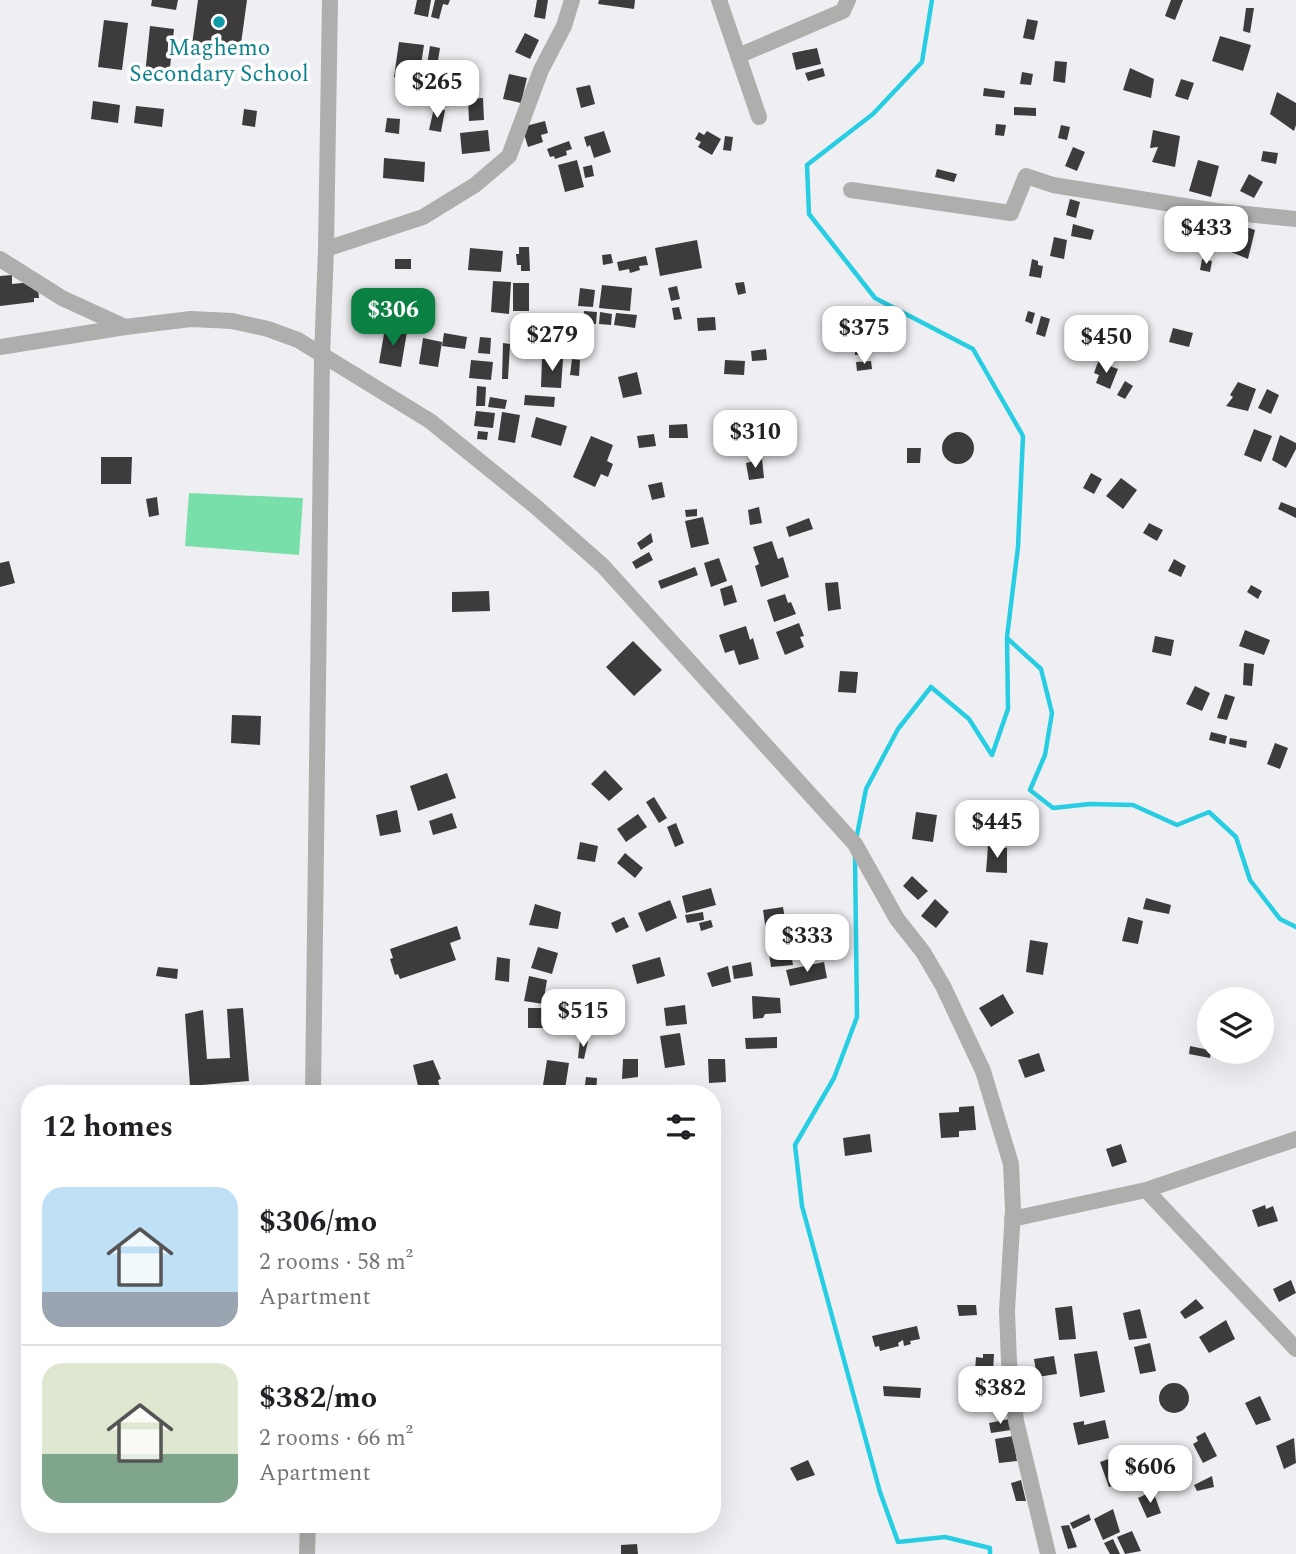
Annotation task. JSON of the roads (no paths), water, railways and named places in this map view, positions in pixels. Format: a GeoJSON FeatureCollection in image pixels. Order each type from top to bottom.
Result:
{"type":"FeatureCollection","features":[{"type":"Feature","properties":{"kind":"street"},"geometry":{"type":"LineString","coordinates":[[313,1085],[322,356],[330,0]]}},
{"type":"Feature","properties":{"kind":"street"},"geometry":{"type":"LineString","coordinates":[[326,249],[424,217],[475,185],[509,156],[541,70],[564,26],[572,0]]}},
{"type":"Feature","properties":{"kind":"street"},"geometry":{"type":"LineString","coordinates":[[719,0],[759,117]]}},
{"type":"Feature","properties":{"kind":"street"},"geometry":{"type":"LineString","coordinates":[[738,56],[843,10],[848,0]]}},
{"type":"Feature","properties":{"kind":"street"},"geometry":{"type":"LineString","coordinates":[[851,190],[1010,213],[1026,176],[1053,185],[1202,209],[1296,219]]}},
{"type":"Feature","properties":{"kind":"street"},"geometry":{"type":"LineString","coordinates":[[0,259],[62,299],[125,327]]}},
{"type":"Feature","properties":{"kind":"street"},"geometry":{"type":"LineString","coordinates":[[0,347],[191,319],[232,321],[268,329],[298,340],[430,421],[535,506],[603,566],[855,844],[897,919],[923,952],[943,986],[983,1071],[1011,1164],[1012,1219],[1007,1311],[1009,1362],[1016,1421],[1048,1554]]}},
{"type":"Feature","properties":{"kind":"street"},"geometry":{"type":"LineString","coordinates":[[1012,1219],[1146,1190],[1296,1139]]}},
{"type":"Feature","properties":{"kind":"street"},"geometry":{"type":"LineString","coordinates":[[1146,1190],[1296,1349]]}},
{"type":"Feature","properties":{"kind":"street"},"geometry":{"type":"LineString","coordinates":[[307,1554],[308,1533]]}},
{"type":"Feature","properties":{"kind":"waterway"},"geometry":{"type":"LineString","coordinates":[[856,840],[866,789],[898,729],[931,687],[969,719],[992,755],[1008,709],[1007,637],[1018,547],[1023,436],[973,349],[875,298],[809,214],[807,165],[873,114],[922,62],[932,0]]}},
{"type":"Feature","properties":{"kind":"waterway"},"geometry":{"type":"LineString","coordinates":[[1007,638],[1041,669],[1052,713],[1045,755],[1030,790],[1053,808],[1090,804],[1133,805],[1177,825],[1209,812],[1236,837],[1250,880],[1280,919],[1296,927]]}},
{"type":"Feature","properties":{"kind":"waterway"},"geometry":{"type":"LineString","coordinates":[[855,856],[857,1017],[834,1078],[795,1145],[802,1206],[880,1492],[898,1542],[945,1537],[990,1548],[990,1554]]}},
{"type":"Feature","properties":{"kind":"place","name":"Maghemo Secondary School"},"geometry":{"type":"Point","coordinates":[219,22]}}]}
